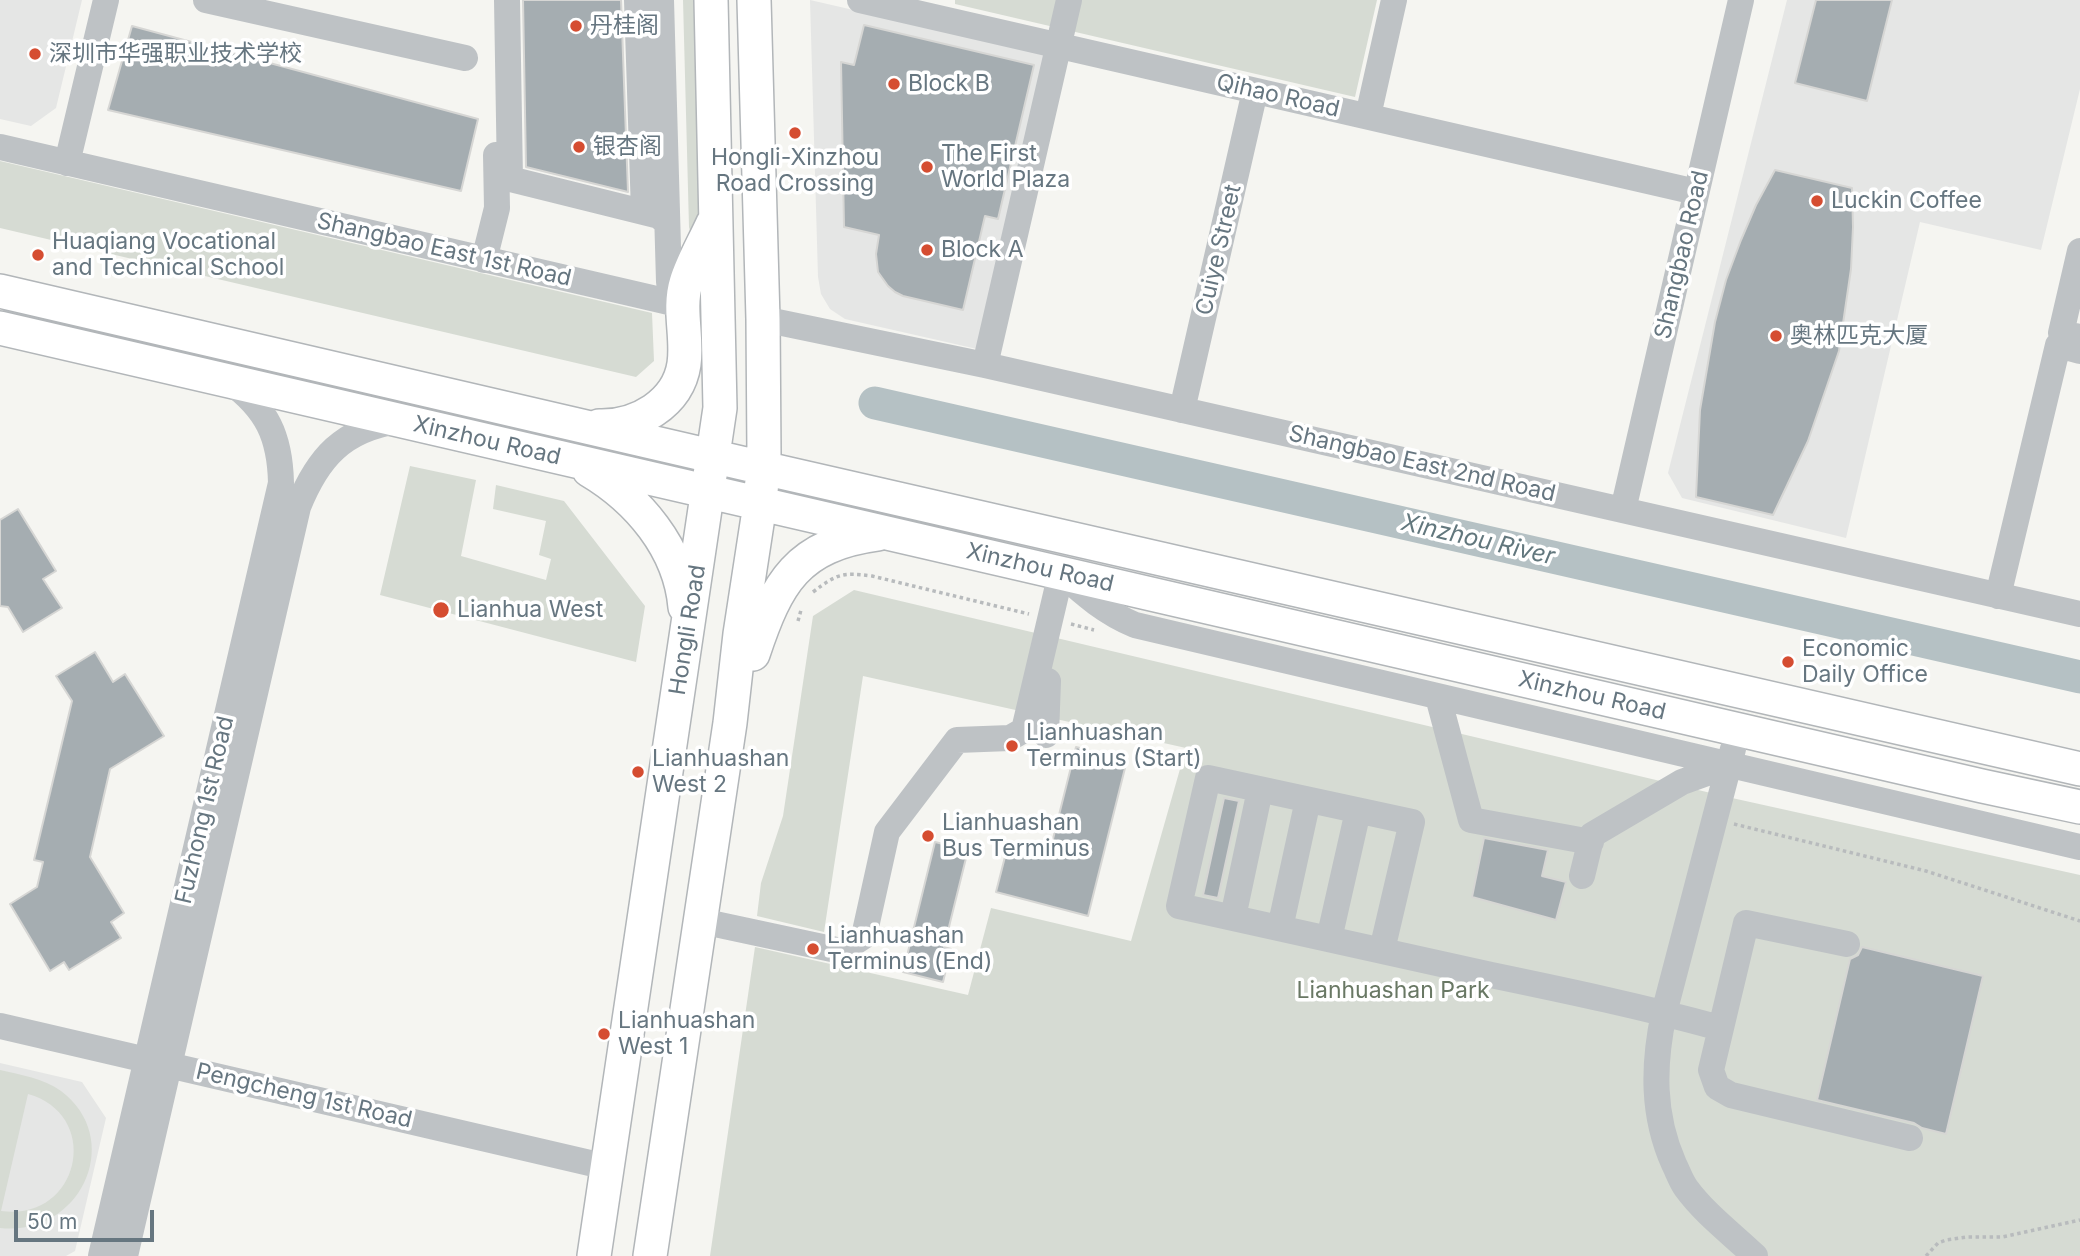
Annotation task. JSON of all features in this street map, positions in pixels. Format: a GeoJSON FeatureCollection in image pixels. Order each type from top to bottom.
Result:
{"type":"FeatureCollection","features":[{"type":"Feature","properties":{"kind":"main road","name":"Hongli Road"},"geometry":{"type":"LineString","coordinates":[[594,1256],[715,456],[721,379],[711,0]]}},
{"type":"Feature","properties":{"kind":"main road"},"geometry":{"type":"LineString","coordinates":[[650,1256],[730,723],[763,468],[763,318],[754,0]]}},
{"type":"Feature","properties":{"kind":"main road"},"geometry":{"type":"LineString","coordinates":[[581,426],[627,423],[648,415],[665,402],[678,383],[684,364],[679,291],[717,215]]}},
{"type":"Feature","properties":{"kind":"main road","name":"Xinzhou Road"},"geometry":{"type":"LineString","coordinates":[[0,291],[2080,769]]}},
{"type":"Feature","properties":{"kind":"main road","name":"Xinzhou Road"},"geometry":{"type":"LineString","coordinates":[[0,328],[2080,807]]}},
{"type":"Feature","properties":{"kind":"main road"},"geometry":{"type":"LineString","coordinates":[[561,458],[614,486],[655,528],[677,571],[685,600],[688,631]]}},
{"type":"Feature","properties":{"kind":"main road"},"geometry":{"type":"LineString","coordinates":[[730,723],[767,612],[789,577],[797,568],[831,546],[849,538],[886,533]]}},
{"type":"Feature","properties":{"kind":"street"},"geometry":{"type":"LineString","coordinates":[[67,163],[106,0]]}},
{"type":"Feature","properties":{"kind":"street"},"geometry":{"type":"LineString","coordinates":[[206,0],[306,11],[465,58]]}},
{"type":"Feature","properties":{"kind":"street"},"geometry":{"type":"LineString","coordinates":[[637,0],[656,218],[679,291]]}},
{"type":"Feature","properties":{"kind":"street"},"geometry":{"type":"LineString","coordinates":[[656,218],[661,0]]}},
{"type":"Feature","properties":{"kind":"street","name":"Qihao Road"},"geometry":{"type":"LineString","coordinates":[[860,0],[1696,192]]}},
{"type":"Feature","properties":{"kind":"street"},"geometry":{"type":"LineString","coordinates":[[985,365],[1069,0]]}},
{"type":"Feature","properties":{"kind":"street"},"geometry":{"type":"LineString","coordinates":[[1367,116],[1394,0]]}},
{"type":"Feature","properties":{"kind":"street","name":"Shangbao Road"},"geometry":{"type":"LineString","coordinates":[[1623,510],[1741,0]]}},
{"type":"Feature","properties":{"kind":"street"},"geometry":{"type":"LineString","coordinates":[[487,260],[510,178],[496,1]]}},
{"type":"Feature","properties":{"kind":"street","name":"Cuiye Street"},"geometry":{"type":"LineString","coordinates":[[1182,410],[1255,90]]}},
{"type":"Feature","properties":{"kind":"street"},"geometry":{"type":"LineString","coordinates":[[487,260],[496,208],[496,143]]}},
{"type":"Feature","properties":{"kind":"street","name":"Shangbao East 1st Road"},"geometry":{"type":"LineString","coordinates":[[0,147],[669,302],[679,291]]}},
{"type":"Feature","properties":{"kind":"street"},"geometry":{"type":"LineString","coordinates":[[510,178],[656,218]]}},
{"type":"Feature","properties":{"kind":"street"},"geometry":{"type":"LineString","coordinates":[[2080,251],[2061,333],[2080,337]]}},
{"type":"Feature","properties":{"kind":"street","name":"Shangbao East 2nd Road"},"geometry":{"type":"LineString","coordinates":[[763,318],[985,365],[2080,614]]}},
{"type":"Feature","properties":{"kind":"street"},"geometry":{"type":"LineString","coordinates":[[1998,596],[2058,345],[2080,351]]}},
{"type":"Feature","properties":{"kind":"street","name":"Fuzhong 1st Road"},"geometry":{"type":"LineString","coordinates":[[125,1256],[158,1063],[281,483],[278,446],[270,425],[260,408],[246,393],[227,380]]}},
{"type":"Feature","properties":{"kind":"street","name":"Fuzhong 1st Road"},"geometry":{"type":"LineString","coordinates":[[101,1256],[158,1063],[298,507],[317,467],[331,450],[373,425],[402,421]]}},
{"type":"Feature","properties":{"kind":"street"},"geometry":{"type":"LineString","coordinates":[[701,921],[841,951],[864,936],[887,832],[957,740],[1010,738],[1024,730],[1061,573]]}},
{"type":"Feature","properties":{"kind":"street"},"geometry":{"type":"LineString","coordinates":[[1061,573],[1096,605],[1135,625],[2080,847]]}},
{"type":"Feature","properties":{"kind":"street"},"geometry":{"type":"LineString","coordinates":[[1046,735],[1051,620]]}},
{"type":"Feature","properties":{"kind":"street"},"geometry":{"type":"LineString","coordinates":[[1438,696],[1471,820],[1591,842]]}},
{"type":"Feature","properties":{"kind":"street"},"geometry":{"type":"LineString","coordinates":[[1737,730],[1664,1013],[1658,1043],[1656,1092],[1662,1133],[1684,1185],[1695,1199],[1755,1256]]}},
{"type":"Feature","properties":{"kind":"street"},"geometry":{"type":"LineString","coordinates":[[1582,876],[1592,835],[1682,782],[1729,765]]}},
{"type":"Feature","properties":{"kind":"street"},"geometry":{"type":"LineString","coordinates":[[1382,950],[1412,822],[1208,778],[1179,905],[1664,1013],[1720,1028]]}},
{"type":"Feature","properties":{"kind":"street"},"geometry":{"type":"LineString","coordinates":[[1233,917],[1260,790]]}},
{"type":"Feature","properties":{"kind":"street"},"geometry":{"type":"LineString","coordinates":[[1280,928],[1308,800]]}},
{"type":"Feature","properties":{"kind":"street"},"geometry":{"type":"LineString","coordinates":[[1329,939],[1358,811]]}},
{"type":"Feature","properties":{"kind":"street"},"geometry":{"type":"LineString","coordinates":[[1847,944],[1746,923],[1711,1070],[1717,1087],[1731,1095],[1910,1138]]}},
{"type":"Feature","properties":{"kind":"street","name":"Pengcheng 1st Road"},"geometry":{"type":"LineString","coordinates":[[0,1026],[607,1167]]}},
{"type":"Feature","properties":{"kind":"path"},"geometry":{"type":"LineString","coordinates":[[1715,819],[1926,871],[2080,920]]}},
{"type":"Feature","properties":{"kind":"path"},"geometry":{"type":"LineString","coordinates":[[1926,1256],[1931,1249],[1946,1240],[2002,1237],[2080,1220]]}},
{"type":"Feature","properties":{"kind":"shaded area","name":"深圳市华强职业技术学校"},"geometry":{"type":"Polygon","coordinates":[[[0,0],[82,0],[56,108],[31,126],[0,119],[0,0]]]}},
{"type":"Feature","properties":{"kind":"shaded area","name":"The First World Plaza"},"geometry":{"type":"Polygon","coordinates":[[[810,0],[1045,54],[977,349],[845,319],[830,309],[821,294],[818,277],[810,0]]]}},
{"type":"Feature","properties":{"kind":"shaded area"},"geometry":{"type":"Polygon","coordinates":[[[1787,0],[2080,0],[2080,89],[2041,250],[1920,222],[1846,538],[1682,498],[1668,473],[1787,0]]]}},
{"type":"Feature","properties":{"kind":"shaded area"},"geometry":{"type":"Polygon","coordinates":[[[0,1063],[82,1082],[106,1118],[75,1251],[66,1256],[0,1256],[0,1063]]]}},
{"type":"Feature","properties":{"kind":"green space"},"geometry":{"type":"Polygon","coordinates":[[[683,0],[705,0],[710,185],[692,238],[689,227],[683,0]]]}},
{"type":"Feature","properties":{"kind":"green space"},"geometry":{"type":"Polygon","coordinates":[[[955,0],[1377,0],[1355,97],[955,4],[955,0]]]}},
{"type":"Feature","properties":{"kind":"green space"},"geometry":{"type":"Polygon","coordinates":[[[0,161],[652,313],[654,361],[636,377],[0,228],[0,161]]]}},
{"type":"Feature","properties":{"kind":"green space"},"geometry":{"type":"Polygon","coordinates":[[[410,466],[476,480],[461,556],[546,580],[551,559],[539,555],[546,521],[493,509],[496,485],[564,501],[645,606],[636,662],[380,595],[410,466]]]}},
{"type":"Feature","properties":{"kind":"green space","name":"Lianhuashan Park"},"geometry":{"type":"Polygon","coordinates":[[[854,590],[1732,798],[2080,875],[2080,1256],[710,1256],[755,947],[968,995],[991,908],[1131,941],[1186,748],[863,676],[824,932],[757,916],[761,883],[783,816],[813,616],[854,590]]]}},
{"type":"Feature","properties":{"kind":"green space"},"geometry":{"type":"Polygon","coordinates":[[[0,1070],[39,1080],[61,1091],[80,1111],[90,1134],[91,1158],[85,1181],[72,1202],[52,1217],[28,1227],[0,1228],[0,1070]],[[28,1094],[1,1211],[28,1210],[49,1200],[64,1184],[72,1164],[73,1143],[67,1123],[52,1106],[28,1094]]]}},
{"type":"Feature","properties":{"kind":"building"},"geometry":{"type":"Polygon","coordinates":[[[523,0],[621,0],[628,192],[526,167],[523,0]]]}},
{"type":"Feature","properties":{"kind":"building"},"geometry":{"type":"Polygon","coordinates":[[[1816,0],[1892,0],[1867,101],[1795,83],[1816,0]]]}},
{"type":"Feature","properties":{"kind":"building","name":"The First World Plaza"},"geometry":{"type":"Polygon","coordinates":[[[864,25],[1034,65],[998,219],[985,216],[963,310],[895,292],[878,272],[876,254],[879,235],[844,227],[841,62],[854,65],[864,25]]]}},
{"type":"Feature","properties":{"kind":"building"},"geometry":{"type":"Polygon","coordinates":[[[132,26],[478,119],[461,191],[108,110],[132,26]]]}},
{"type":"Feature","properties":{"kind":"building","name":"奥林匹克大厦"},"geometry":{"type":"Polygon","coordinates":[[[1775,170],[1852,188],[1853,227],[1851,269],[1839,351],[1808,441],[1773,515],[1696,497],[1700,410],[1715,322],[1726,280],[1741,240],[1775,170]]]}},
{"type":"Feature","properties":{"kind":"building"},"geometry":{"type":"Polygon","coordinates":[[[18,509],[56,571],[43,579],[62,608],[23,632],[8,607],[0,606],[0,520],[18,509]]]}},
{"type":"Feature","properties":{"kind":"building"},"geometry":{"type":"Polygon","coordinates":[[[95,652],[113,682],[125,674],[164,736],[110,769],[90,857],[124,913],[111,922],[121,938],[69,970],[64,962],[50,971],[10,904],[37,887],[43,862],[34,860],[72,701],[56,676],[95,652]]]}},
{"type":"Feature","properties":{"kind":"building"},"geometry":{"type":"Polygon","coordinates":[[[1076,747],[1127,760],[1088,916],[996,892],[1008,845],[1049,855],[1076,747]]]}},
{"type":"Feature","properties":{"kind":"building"},"geometry":{"type":"Polygon","coordinates":[[[1224,798],[1239,801],[1218,898],[1203,895],[1224,798]]]}},
{"type":"Feature","properties":{"kind":"building"},"geometry":{"type":"Polygon","coordinates":[[[1484,838],[1548,850],[1542,876],[1566,882],[1556,920],[1472,897],[1484,838]]]}},
{"type":"Feature","properties":{"kind":"building"},"geometry":{"type":"Polygon","coordinates":[[[935,842],[968,850],[944,947],[951,949],[943,982],[903,972],[935,842]]]}},
{"type":"Feature","properties":{"kind":"building"},"geometry":{"type":"Polygon","coordinates":[[[1862,947],[1983,976],[1946,1134],[1922,1128],[1914,1123],[1817,1100],[1850,959],[1858,955],[1862,947]]]}},
{"type":"Feature","properties":{"kind":"waterway","name":"Xinzhou River"},"geometry":{"type":"LineString","coordinates":[[875,403],[2080,677]]}},
{"type":"Feature","properties":{"kind":"place","name":"丹桂阁"},"geometry":{"type":"Point","coordinates":[576,26]}},
{"type":"Feature","properties":{"kind":"place","name":"深圳市华强职业技术学校"},"geometry":{"type":"Point","coordinates":[35,54]}},
{"type":"Feature","properties":{"kind":"place","name":"Block B"},"geometry":{"type":"Point","coordinates":[894,84]}},
{"type":"Feature","properties":{"kind":"place","name":"Hongli-Xinzhou Road Crossing"},"geometry":{"type":"Point","coordinates":[795,133]}},
{"type":"Feature","properties":{"kind":"place","name":"银杏阁"},"geometry":{"type":"Point","coordinates":[579,147]}},
{"type":"Feature","properties":{"kind":"place","name":"The First World Plaza"},"geometry":{"type":"Point","coordinates":[927,167]}},
{"type":"Feature","properties":{"kind":"place","name":"Luckin Coffee"},"geometry":{"type":"Point","coordinates":[1817,201]}},
{"type":"Feature","properties":{"kind":"place","name":"Block A"},"geometry":{"type":"Point","coordinates":[927,250]}},
{"type":"Feature","properties":{"kind":"place","name":"Huaqiang Vocational and Technical School"},"geometry":{"type":"Point","coordinates":[38,255]}},
{"type":"Feature","properties":{"kind":"place","name":"奥林匹克大厦"},"geometry":{"type":"Point","coordinates":[1776,336]}},
{"type":"Feature","properties":{"kind":"place","name":"Lianhua West"},"geometry":{"type":"Point","coordinates":[441,610]}},
{"type":"Feature","properties":{"kind":"place","name":"Economic Daily Office"},"geometry":{"type":"Point","coordinates":[1788,662]}},
{"type":"Feature","properties":{"kind":"place","name":"Lianhuashan Terminus (Start)"},"geometry":{"type":"Point","coordinates":[1012,746]}},
{"type":"Feature","properties":{"kind":"place","name":"Lianhuashan West 2"},"geometry":{"type":"Point","coordinates":[638,772]}},
{"type":"Feature","properties":{"kind":"place","name":"Lianhuashan Bus Terminus"},"geometry":{"type":"Point","coordinates":[928,836]}},
{"type":"Feature","properties":{"kind":"place","name":"Lianhuashan Terminus (End)"},"geometry":{"type":"Point","coordinates":[813,949]}},
{"type":"Feature","properties":{"kind":"place","name":"Lianhuashan West 1"},"geometry":{"type":"Point","coordinates":[604,1034]}}]}
